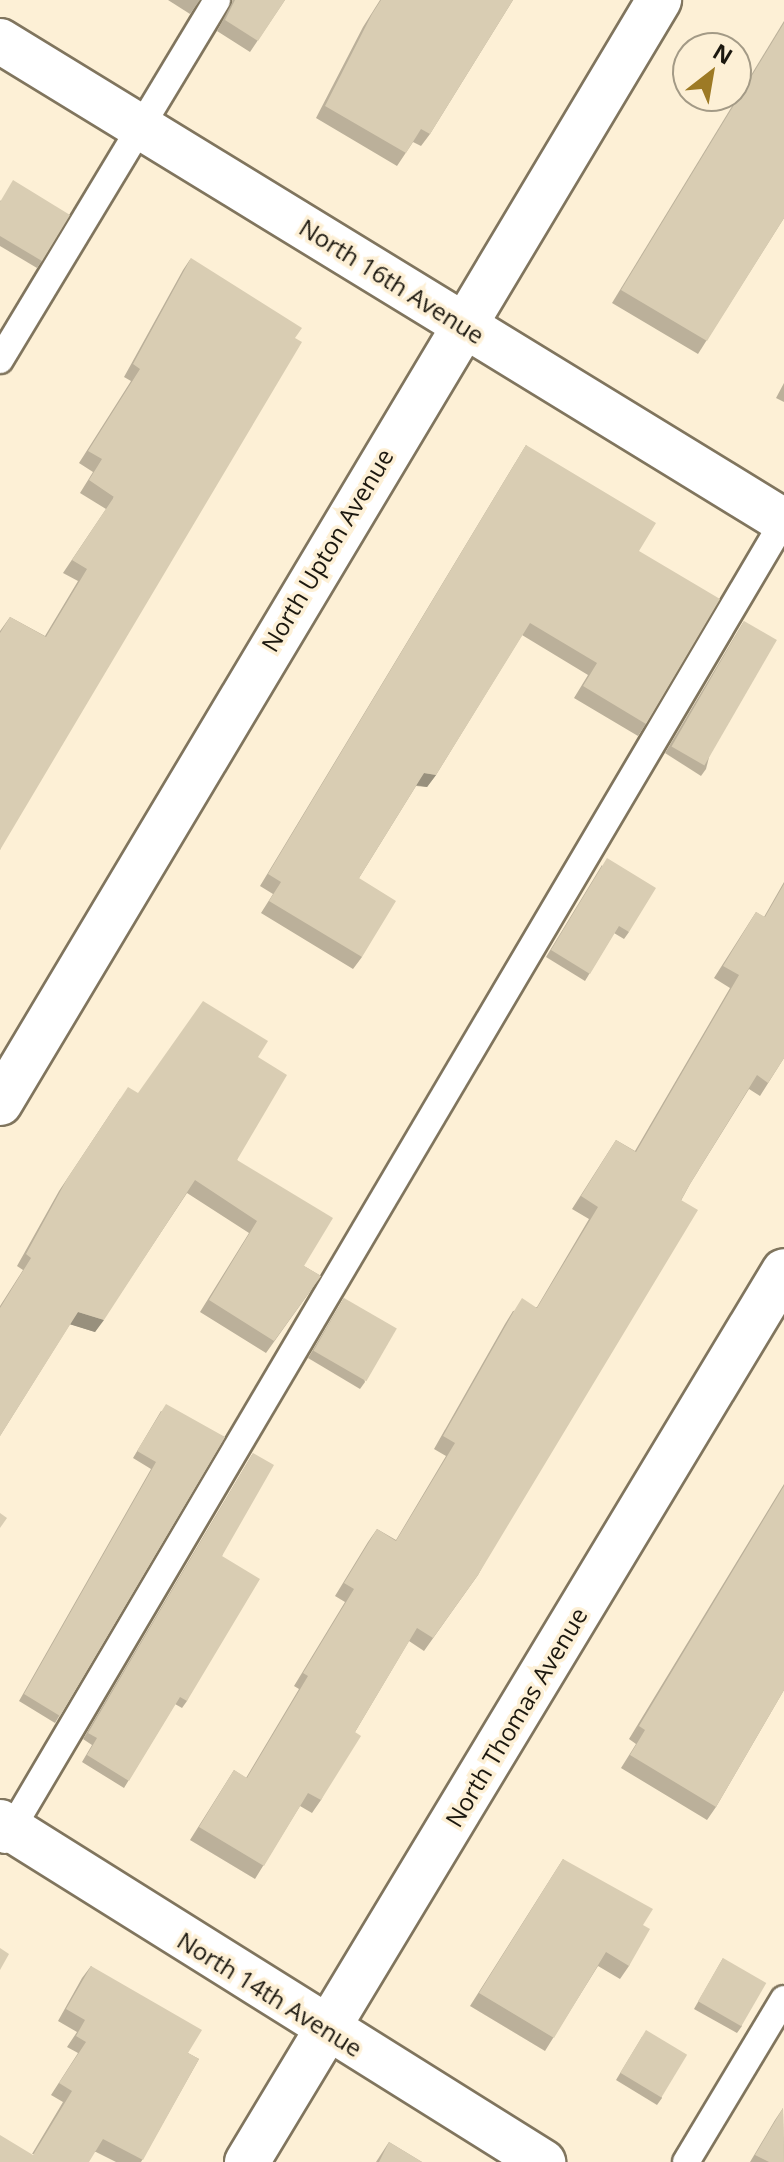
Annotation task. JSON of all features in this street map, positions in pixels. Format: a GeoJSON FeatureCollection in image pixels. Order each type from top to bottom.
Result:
{"type":"FeatureCollection","features":[{"type":"Feature","properties":{"kind":"street","name":"North Upton Avenue"},"geometry":{"type":"LineString","coordinates":[[0,1103],[462,323],[659,0]]}},
{"type":"Feature","properties":{"kind":"street","name":"North 16th Avenue"},"geometry":{"type":"LineString","coordinates":[[0,41],[784,521]]}},
{"type":"Feature","properties":{"kind":"street","name":"North Thomas Avenue"},"geometry":{"type":"LineString","coordinates":[[247,2162],[784,1271]]}},
{"type":"Feature","properties":{"kind":"street","name":"North 14th Avenue"},"geometry":{"type":"LineString","coordinates":[[4,1833],[543,2162]]}},
{"type":"Feature","properties":{"kind":"lane"},"geometry":{"type":"LineString","coordinates":[[0,360],[217,0]]}},
{"type":"Feature","properties":{"kind":"lane"},"geometry":{"type":"LineString","coordinates":[[4,1833],[784,521]]}},
{"type":"Feature","properties":{"kind":"lane"},"geometry":{"type":"LineString","coordinates":[[686,2162],[784,1999]]}},
{"type":"Feature","properties":{"kind":"building"},"geometry":{"type":"Polygon","coordinates":[[[235,0],[285,0],[258,41],[225,20],[235,0]]]}},
{"type":"Feature","properties":{"kind":"building"},"geometry":{"type":"Polygon","coordinates":[[[381,0],[513,0],[430,134],[421,129],[406,153],[325,106],[381,0]]]}},
{"type":"Feature","properties":{"kind":"building"},"geometry":{"type":"Polygon","coordinates":[[[784,23],[784,218],[707,341],[621,290],[730,112],[752,112],[752,75],[784,23]]]}},
{"type":"Feature","properties":{"kind":"building"},"geometry":{"type":"Polygon","coordinates":[[[13,180],[70,215],[42,261],[0,236],[0,202],[13,180]]]}},
{"type":"Feature","properties":{"kind":"building"},"geometry":{"type":"Polygon","coordinates":[[[191,258],[302,328],[295,338],[302,342],[0,850],[0,633],[10,617],[46,637],[87,569],[72,560],[114,497],[89,480],[102,459],[88,451],[140,369],[133,364],[191,258]]]}},
{"type":"Feature","properties":{"kind":"building"},"geometry":{"type":"Polygon","coordinates":[[[526,445],[656,523],[639,551],[720,599],[646,724],[583,686],[597,663],[530,623],[436,775],[424,773],[359,878],[396,901],[362,957],[269,901],[281,882],[268,874],[526,445]]]}},
{"type":"Feature","properties":{"kind":"building"},"geometry":{"type":"Polygon","coordinates":[[[744,621],[777,640],[704,766],[672,747],[744,621]]]}},
{"type":"Feature","properties":{"kind":"building"},"geometry":{"type":"Polygon","coordinates":[[[607,858],[656,888],[629,932],[619,926],[590,974],[551,950],[607,858]]]}},
{"type":"Feature","properties":{"kind":"building"},"geometry":{"type":"Polygon","coordinates":[[[784,884],[784,1058],[768,1083],[757,1075],[690,1184],[681,1200],[698,1210],[478,1575],[433,1638],[417,1628],[355,1732],[361,1736],[321,1800],[308,1793],[264,1866],[199,1827],[234,1770],[247,1778],[308,1676],[303,1673],[354,1589],[344,1583],[377,1529],[396,1541],[455,1443],[443,1436],[514,1311],[522,1298],[537,1308],[598,1207],[581,1196],[616,1140],[636,1152],[739,975],[723,966],[756,912],[765,917],[784,884]]]}},
{"type":"Feature","properties":{"kind":"building"},"geometry":{"type":"Polygon","coordinates":[[[203,1001],[268,1041],[258,1057],[287,1075],[237,1160],[333,1218],[304,1266],[321,1276],[274,1341],[209,1300],[257,1221],[195,1180],[104,1320],[78,1312],[0,1436],[0,1308],[31,1258],[26,1254],[67,1179],[128,1087],[138,1093],[203,1001]]]}},
{"type":"Feature","properties":{"kind":"building"},"geometry":{"type":"Polygon","coordinates":[[[344,1298],[397,1328],[366,1381],[314,1351],[344,1298]]]}},
{"type":"Feature","properties":{"kind":"building"},"geometry":{"type":"Polygon","coordinates":[[[166,1404],[225,1437],[60,1716],[24,1694],[156,1462],[137,1451],[166,1404]]]}},
{"type":"Feature","properties":{"kind":"building"},"geometry":{"type":"Polygon","coordinates":[[[253,1453],[274,1465],[222,1556],[260,1579],[187,1701],[180,1697],[129,1781],[87,1755],[97,1738],[88,1733],[253,1453]]]}},
{"type":"Feature","properties":{"kind":"building"},"geometry":{"type":"Polygon","coordinates":[[[784,1486],[784,1690],[716,1807],[630,1755],[645,1730],[639,1726],[784,1486]]]}},
{"type":"Feature","properties":{"kind":"building"},"geometry":{"type":"Polygon","coordinates":[[[0,1513],[7,1518],[0,1528],[0,1513]]]}},
{"type":"Feature","properties":{"kind":"building"},"geometry":{"type":"Polygon","coordinates":[[[563,1859],[653,1909],[643,1925],[650,1929],[629,1966],[606,1952],[554,2038],[479,1993],[563,1859]]]}},
{"type":"Feature","properties":{"kind":"building"},"geometry":{"type":"Polygon","coordinates":[[[0,1948],[9,1954],[0,1970],[0,1948]]]}},
{"type":"Feature","properties":{"kind":"building"},"geometry":{"type":"Polygon","coordinates":[[[723,1958],[766,1983],[741,2026],[698,2001],[723,1958]]]}},
{"type":"Feature","properties":{"kind":"building"},"geometry":{"type":"Polygon","coordinates":[[[91,1966],[202,2030],[188,2053],[199,2059],[143,2160],[103,2139],[89,2162],[0,2162],[0,2135],[33,2155],[72,2091],[59,2083],[86,2042],[76,2036],[85,2020],[66,2009],[91,1966]]]}},
{"type":"Feature","properties":{"kind":"building"},"geometry":{"type":"Polygon","coordinates":[[[646,2030],[687,2055],[661,2098],[620,2073],[646,2030]]]}},
{"type":"Feature","properties":{"kind":"building"},"geometry":{"type":"Polygon","coordinates":[[[783,2108],[784,2162],[769,2162],[755,2155],[783,2108]]]}},
{"type":"Feature","properties":{"kind":"building"},"geometry":{"type":"Polygon","coordinates":[[[389,2142],[422,2162],[379,2162],[389,2142]]]}}]}
